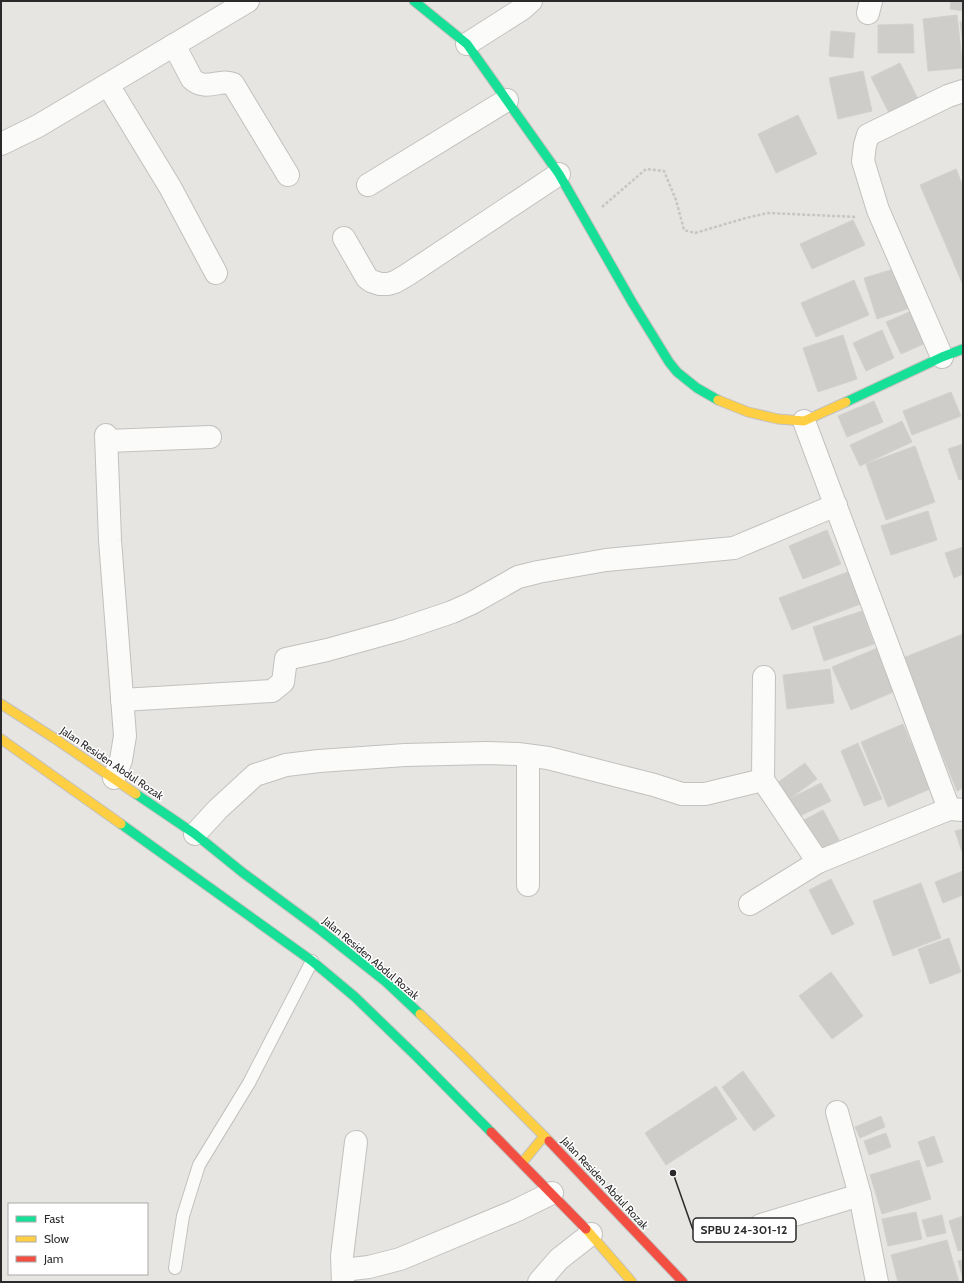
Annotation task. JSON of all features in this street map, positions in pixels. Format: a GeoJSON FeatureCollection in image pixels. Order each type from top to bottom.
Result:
{"type":"FeatureCollection","features":[{"type":"Feature","properties":{"kind":"main road"},"geometry":{"type":"LineString","coordinates":[[414,1],[467,44],[559,174],[632,302],[669,362],[677,372],[697,388],[720,401],[748,412],[778,419],[804,421],[958,352]]}},
{"type":"Feature","properties":{"kind":"main road","name":"Jalan Residen Abdul Rozak"},"geometry":{"type":"LineString","coordinates":[[1,704],[114,778],[195,834],[242,872],[319,929],[386,982],[460,1052],[544,1136],[682,1282]]}},
{"type":"Feature","properties":{"kind":"main road"},"geometry":{"type":"LineString","coordinates":[[1,739],[227,899],[312,962],[360,1002],[416,1056],[552,1193],[632,1282]]}},
{"type":"Feature","properties":{"kind":"main road"},"geometry":{"type":"LineString","coordinates":[[522,1163],[544,1136]]}},
{"type":"Feature","properties":{"kind":"street"},"geometry":{"type":"LineString","coordinates":[[1,144],[38,126],[108,86],[248,1]]}},
{"type":"Feature","properties":{"kind":"street"},"geometry":{"type":"LineString","coordinates":[[467,44],[522,9],[531,1]]}},
{"type":"Feature","properties":{"kind":"street"},"geometry":{"type":"LineString","coordinates":[[174,46],[192,78],[196,82],[202,85],[233,84],[288,175]]}},
{"type":"Feature","properties":{"kind":"street"},"geometry":{"type":"LineString","coordinates":[[108,86],[170,187],[216,273]]}},
{"type":"Feature","properties":{"kind":"street"},"geometry":{"type":"LineString","coordinates":[[958,352],[882,219],[864,161],[865,145],[868,135],[948,96],[963,91]]}},
{"type":"Feature","properties":{"kind":"street"},"geometry":{"type":"LineString","coordinates":[[368,185],[507,100]]}},
{"type":"Feature","properties":{"kind":"street"},"geometry":{"type":"LineString","coordinates":[[344,238],[367,278],[374,283],[388,284],[395,282],[559,174]]}},
{"type":"Feature","properties":{"kind":"street"},"geometry":{"type":"LineString","coordinates":[[750,904],[818,862],[956,810],[804,421]]}},
{"type":"Feature","properties":{"kind":"street"},"geometry":{"type":"LineString","coordinates":[[114,778],[121,760],[125,736],[110,540],[107,438],[210,437]]}},
{"type":"Feature","properties":{"kind":"street"},"geometry":{"type":"LineString","coordinates":[[122,700],[272,691],[283,682],[286,659],[327,650],[384,634],[452,612],[472,603],[518,577],[606,560],[734,548],[836,505]]}},
{"type":"Feature","properties":{"kind":"street"},"geometry":{"type":"LineString","coordinates":[[764,677],[763,780],[818,862]]}},
{"type":"Feature","properties":{"kind":"street"},"geometry":{"type":"LineString","coordinates":[[195,834],[218,809],[255,775],[286,765],[319,761],[405,754],[487,753],[528,756],[548,758],[654,785],[682,794],[705,794],[763,780]]}},
{"type":"Feature","properties":{"kind":"street"},"geometry":{"type":"LineString","coordinates":[[528,756],[528,885]]}},
{"type":"Feature","properties":{"kind":"street"},"geometry":{"type":"LineString","coordinates":[[837,1112],[860,1195],[877,1282]]}},
{"type":"Feature","properties":{"kind":"street"},"geometry":{"type":"LineString","coordinates":[[356,1142],[342,1256],[343,1276],[400,1259],[515,1211],[552,1193]]}},
{"type":"Feature","properties":{"kind":"street"},"geometry":{"type":"LineString","coordinates":[[761,1225],[860,1195]]}},
{"type":"Feature","properties":{"kind":"street"},"geometry":{"type":"LineString","coordinates":[[539,1282],[559,1259],[590,1234]]}},
{"type":"Feature","properties":{"kind":"lane"},"geometry":{"type":"LineString","coordinates":[[175,1268],[183,1216],[199,1165],[249,1083],[312,962]]}},
{"type":"Feature","properties":{"kind":"path"},"geometry":{"type":"LineString","coordinates":[[585,221],[646,169],[664,171],[676,200],[684,230],[696,234],[746,218],[768,213],[840,215],[882,219]]}},
{"type":"Feature","properties":{"kind":"building"},"geometry":{"type":"Polygon","coordinates":[[[951,1],[963,1],[963,11],[950,9],[951,1]]]}},
{"type":"Feature","properties":{"kind":"building"},"geometry":{"type":"Polygon","coordinates":[[[957,15],[963,68],[928,71],[923,19],[957,15]]]}},
{"type":"Feature","properties":{"kind":"building"},"geometry":{"type":"Polygon","coordinates":[[[960,22],[963,22],[963,44],[960,22]]]}},
{"type":"Feature","properties":{"kind":"building"},"geometry":{"type":"Polygon","coordinates":[[[913,24],[914,53],[878,53],[878,25],[913,24]]]}},
{"type":"Feature","properties":{"kind":"building"},"geometry":{"type":"Polygon","coordinates":[[[831,31],[855,33],[853,58],[829,56],[831,31]]]}},
{"type":"Feature","properties":{"kind":"building"},"geometry":{"type":"Polygon","coordinates":[[[900,63],[919,101],[890,115],[871,77],[900,63]]]}},
{"type":"Feature","properties":{"kind":"building"},"geometry":{"type":"Polygon","coordinates":[[[863,71],[872,111],[838,119],[829,78],[863,71]]]}},
{"type":"Feature","properties":{"kind":"building"},"geometry":{"type":"Polygon","coordinates":[[[798,115],[817,154],[776,173],[758,134],[798,115]]]}},
{"type":"Feature","properties":{"kind":"building"},"geometry":{"type":"Polygon","coordinates":[[[956,169],[963,186],[963,285],[920,185],[956,169]]]}},
{"type":"Feature","properties":{"kind":"building"},"geometry":{"type":"Polygon","coordinates":[[[853,220],[865,245],[812,269],[800,244],[853,220]]]}},
{"type":"Feature","properties":{"kind":"building"},"geometry":{"type":"Polygon","coordinates":[[[897,268],[910,308],[877,319],[864,278],[897,268]]]}},
{"type":"Feature","properties":{"kind":"building"},"geometry":{"type":"Polygon","coordinates":[[[854,280],[869,315],[816,337],[801,303],[854,280]]]}},
{"type":"Feature","properties":{"kind":"building"},"geometry":{"type":"Polygon","coordinates":[[[914,310],[928,342],[901,354],[886,322],[914,310]]]}},
{"type":"Feature","properties":{"kind":"building"},"geometry":{"type":"Polygon","coordinates":[[[882,330],[894,358],[866,371],[853,343],[882,330]]]}},
{"type":"Feature","properties":{"kind":"building"},"geometry":{"type":"Polygon","coordinates":[[[843,335],[857,379],[818,392],[803,348],[843,335]]]}},
{"type":"Feature","properties":{"kind":"building"},"geometry":{"type":"Polygon","coordinates":[[[951,392],[961,416],[912,435],[903,411],[951,392]]]}},
{"type":"Feature","properties":{"kind":"building"},"geometry":{"type":"Polygon","coordinates":[[[874,401],[883,422],[847,437],[838,416],[874,401]]]}},
{"type":"Feature","properties":{"kind":"building"},"geometry":{"type":"Polygon","coordinates":[[[902,421],[912,442],[860,466],[850,445],[902,421]]]}},
{"type":"Feature","properties":{"kind":"building"},"geometry":{"type":"Polygon","coordinates":[[[963,444],[963,479],[959,480],[948,449],[963,444]]]}},
{"type":"Feature","properties":{"kind":"building"},"geometry":{"type":"Polygon","coordinates":[[[915,446],[935,502],[886,520],[866,464],[915,446]]]}},
{"type":"Feature","properties":{"kind":"building"},"geometry":{"type":"Polygon","coordinates":[[[928,511],[937,540],[891,555],[881,526],[928,511]]]}},
{"type":"Feature","properties":{"kind":"building"},"geometry":{"type":"Polygon","coordinates":[[[827,530],[841,564],[803,579],[789,546],[827,530]]]}},
{"type":"Feature","properties":{"kind":"building"},"geometry":{"type":"Polygon","coordinates":[[[963,547],[963,574],[954,578],[945,553],[963,547]]]}},
{"type":"Feature","properties":{"kind":"building"},"geometry":{"type":"Polygon","coordinates":[[[850,571],[863,603],[792,630],[779,598],[850,571]]]}},
{"type":"Feature","properties":{"kind":"building"},"geometry":{"type":"Polygon","coordinates":[[[862,611],[874,644],[824,661],[813,627],[862,611]]]}},
{"type":"Feature","properties":{"kind":"building"},"geometry":{"type":"Polygon","coordinates":[[[963,634],[963,788],[957,791],[903,658],[963,634]]]}},
{"type":"Feature","properties":{"kind":"building"},"geometry":{"type":"Polygon","coordinates":[[[880,647],[898,690],[851,710],[832,667],[880,647]]]}},
{"type":"Feature","properties":{"kind":"building"},"geometry":{"type":"Polygon","coordinates":[[[830,669],[834,703],[787,709],[783,675],[830,669]]]}},
{"type":"Feature","properties":{"kind":"building"},"geometry":{"type":"Polygon","coordinates":[[[903,724],[930,789],[888,807],[861,742],[903,724]]]}},
{"type":"Feature","properties":{"kind":"building"},"geometry":{"type":"Polygon","coordinates":[[[858,743],[882,799],[864,806],[841,751],[858,743]]]}},
{"type":"Feature","properties":{"kind":"building"},"geometry":{"type":"Polygon","coordinates":[[[805,763],[817,779],[789,799],[777,783],[805,763]]]}},
{"type":"Feature","properties":{"kind":"building"},"geometry":{"type":"Polygon","coordinates":[[[821,783],[831,801],[798,817],[789,799],[821,783]]]}},
{"type":"Feature","properties":{"kind":"building"},"geometry":{"type":"Polygon","coordinates":[[[823,810],[839,840],[818,851],[802,821],[823,810]]]}},
{"type":"Feature","properties":{"kind":"building"},"geometry":{"type":"Polygon","coordinates":[[[963,829],[963,855],[955,831],[963,829]]]}},
{"type":"Feature","properties":{"kind":"building"},"geometry":{"type":"Polygon","coordinates":[[[963,871],[963,895],[943,903],[935,882],[963,871]]]}},
{"type":"Feature","properties":{"kind":"building"},"geometry":{"type":"Polygon","coordinates":[[[831,879],[854,924],[832,935],[809,890],[831,879]]]}},
{"type":"Feature","properties":{"kind":"building"},"geometry":{"type":"Polygon","coordinates":[[[921,883],[941,938],[893,956],[873,901],[921,883]]]}},
{"type":"Feature","properties":{"kind":"building"},"geometry":{"type":"Polygon","coordinates":[[[949,938],[961,972],[930,984],[918,949],[949,938]]]}},
{"type":"Feature","properties":{"kind":"building"},"geometry":{"type":"Polygon","coordinates":[[[831,972],[863,1016],[832,1039],[799,996],[831,972]]]}},
{"type":"Feature","properties":{"kind":"building"},"geometry":{"type":"Polygon","coordinates":[[[743,1071],[775,1116],[754,1131],[722,1087],[743,1071]]]}},
{"type":"Feature","properties":{"kind":"building"},"geometry":{"type":"Polygon","coordinates":[[[716,1086],[737,1119],[666,1165],[645,1133],[716,1086]]]}},
{"type":"Feature","properties":{"kind":"building"},"geometry":{"type":"Polygon","coordinates":[[[881,1116],[885,1127],[860,1138],[855,1127],[881,1116]]]}},
{"type":"Feature","properties":{"kind":"building"},"geometry":{"type":"Polygon","coordinates":[[[886,1133],[891,1147],[869,1155],[864,1141],[886,1133]]]}},
{"type":"Feature","properties":{"kind":"building"},"geometry":{"type":"Polygon","coordinates":[[[934,1136],[943,1162],[927,1167],[918,1142],[934,1136]]]}},
{"type":"Feature","properties":{"kind":"building"},"geometry":{"type":"Polygon","coordinates":[[[919,1160],[931,1199],[882,1214],[870,1175],[919,1160]]]}},
{"type":"Feature","properties":{"kind":"building"},"geometry":{"type":"Polygon","coordinates":[[[916,1212],[922,1239],[888,1246],[882,1219],[916,1212]]]}},
{"type":"Feature","properties":{"kind":"building"},"geometry":{"type":"Polygon","coordinates":[[[942,1215],[946,1233],[927,1237],[922,1220],[942,1215]]]}},
{"type":"Feature","properties":{"kind":"building"},"geometry":{"type":"Polygon","coordinates":[[[963,1216],[963,1250],[958,1251],[949,1221],[963,1216]]]}},
{"type":"Feature","properties":{"kind":"building"},"geometry":{"type":"Polygon","coordinates":[[[947,1240],[959,1282],[898,1282],[891,1255],[947,1240]]]}},
{"type":"Feature","properties":{"kind":"building"},"geometry":{"type":"Polygon","coordinates":[[[963,1260],[963,1279],[958,1261],[963,1260]]]}},
{"type":"Feature","properties":{"kind":"traffic: fast"},"geometry":{"type":"LineString","coordinates":[[414,1],[467,44],[559,174],[632,302],[669,362],[677,372],[697,388],[718,400]]}},
{"type":"Feature","properties":{"kind":"traffic: fast"},"geometry":{"type":"LineString","coordinates":[[846,402],[942,357],[963,349]]}},
{"type":"Feature","properties":{"kind":"traffic: fast"},"geometry":{"type":"LineString","coordinates":[[136,794],[195,834],[242,872],[319,929],[386,982],[420,1014]]}},
{"type":"Feature","properties":{"kind":"traffic: fast"},"geometry":{"type":"LineString","coordinates":[[121,824],[312,961],[355,997],[491,1132]]}},
{"type":"Feature","properties":{"kind":"traffic: slow"},"geometry":{"type":"LineString","coordinates":[[718,400],[748,412],[778,419],[804,421],[846,402]]}},
{"type":"Feature","properties":{"kind":"traffic: slow"},"geometry":{"type":"LineString","coordinates":[[1,704],[136,794]]}},
{"type":"Feature","properties":{"kind":"traffic: slow"},"geometry":{"type":"LineString","coordinates":[[1,739],[121,824]]}},
{"type":"Feature","properties":{"kind":"traffic: slow"},"geometry":{"type":"LineString","coordinates":[[420,1014],[549,1141]]}},
{"type":"Feature","properties":{"kind":"traffic: slow"},"geometry":{"type":"LineString","coordinates":[[522,1163],[544,1136]]}},
{"type":"Feature","properties":{"kind":"traffic: slow"},"geometry":{"type":"LineString","coordinates":[[586,1229],[632,1282]]}},
{"type":"Feature","properties":{"kind":"traffic: jam"},"geometry":{"type":"LineString","coordinates":[[491,1132],[586,1229]]}},
{"type":"Feature","properties":{"kind":"traffic: jam"},"geometry":{"type":"LineString","coordinates":[[549,1141],[683,1282]]}},
{"type":"Feature","properties":{"kind":"place","name":"SPBU 24-301-12"},"geometry":{"type":"Point","coordinates":[673,1173]}}]}
